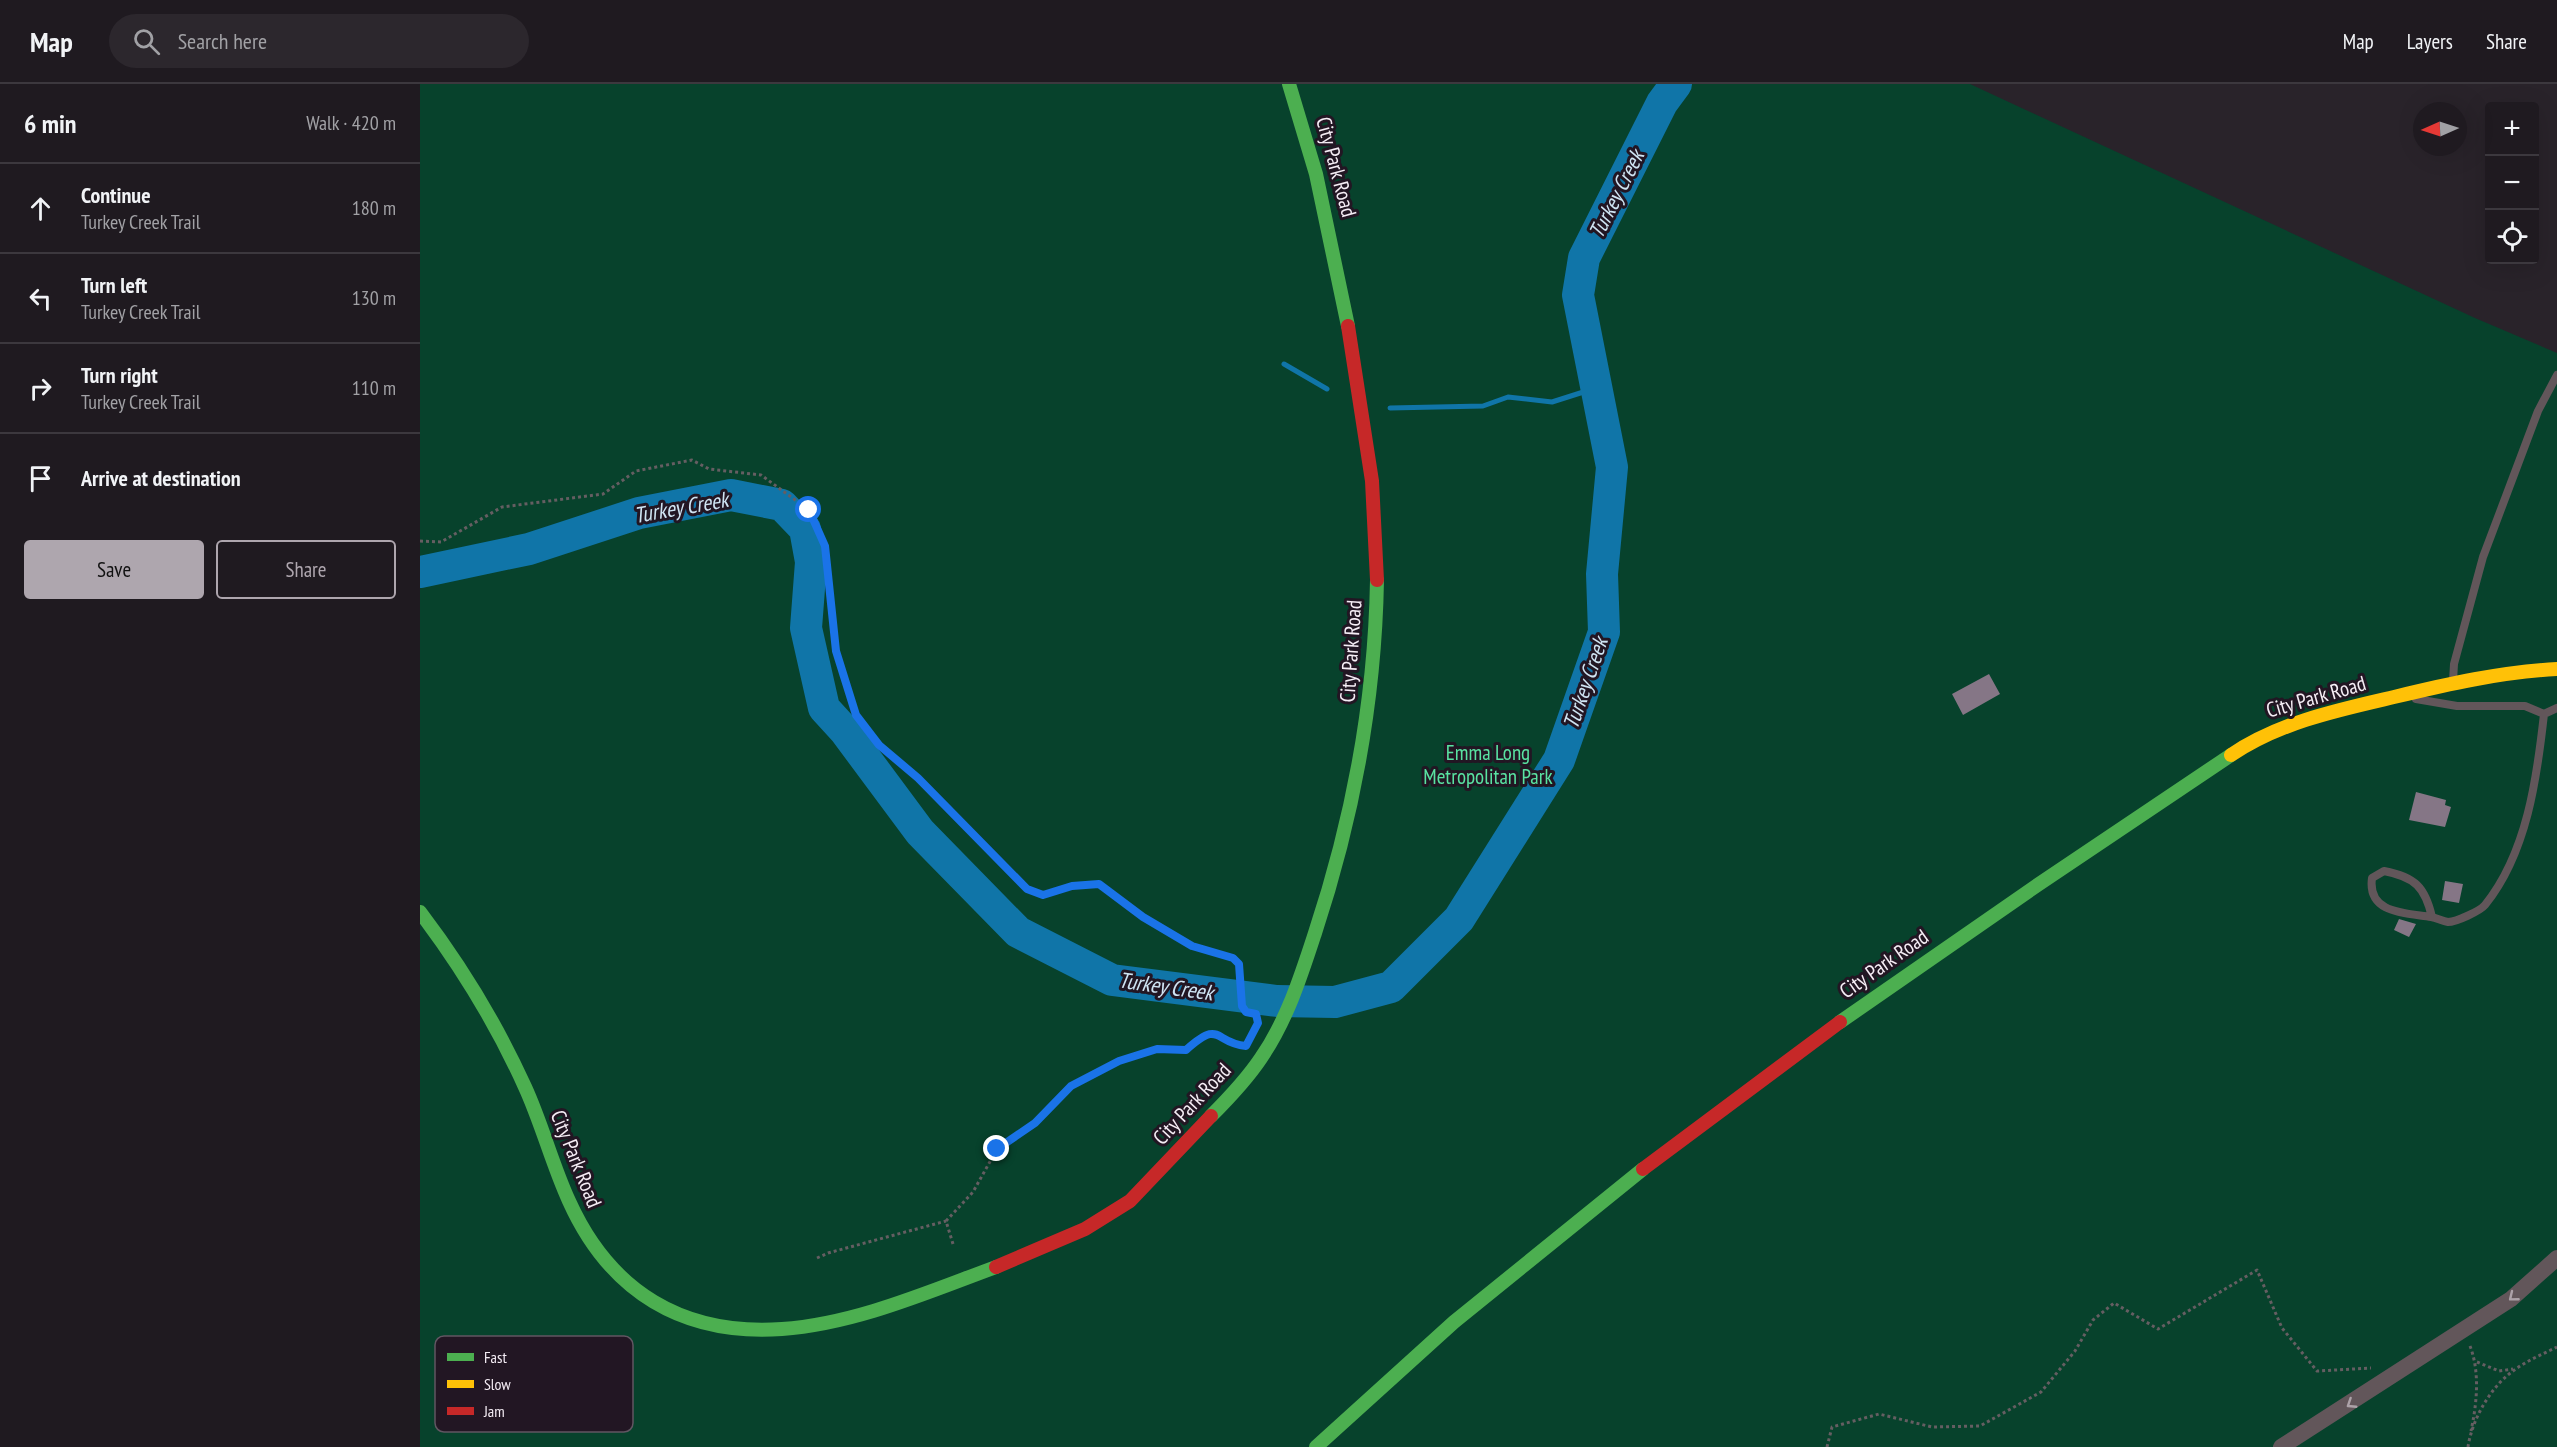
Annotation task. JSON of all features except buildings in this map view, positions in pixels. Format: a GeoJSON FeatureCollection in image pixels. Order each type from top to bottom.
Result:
{"type":"FeatureCollection","features":[{"type":"Feature","properties":{"kind":"street","name":"City Park Road"},"geometry":{"type":"LineString","coordinates":[[420,912],[436,932],[493,1021],[527,1091],[573,1215],[619,1278],[668,1311],[700,1322],[736,1330],[790,1330],[912,1297],[1040,1249],[1102,1219],[1132,1200],[1238,1087],[1260,1060],[1286,1015],[1327,894],[1354,796],[1367,714],[1378,578],[1376,536],[1360,397],[1331,230],[1313,152],[1289,84]]}},
{"type":"Feature","properties":{"kind":"street","name":"City Park Road"},"geometry":{"type":"LineString","coordinates":[[1316,1447],[1454,1322],[1640,1172],[1861,1005],[2024,891],[2269,731],[2312,716],[2453,681],[2557,669]]}},
{"type":"Feature","properties":{"kind":"street"},"geometry":{"type":"LineString","coordinates":[[2281,1447],[2511,1299],[2557,1258]]}},
{"type":"Feature","properties":{"kind":"lane"},"geometry":{"type":"LineString","coordinates":[[2453,681],[2454,664],[2483,556],[2538,411],[2557,375]]}},
{"type":"Feature","properties":{"kind":"lane"},"geometry":{"type":"LineString","coordinates":[[2401,695],[2457,706],[2525,706],[2544,714],[2557,708]]}},
{"type":"Feature","properties":{"kind":"lane"},"geometry":{"type":"LineString","coordinates":[[2432,917],[2427,899],[2419,886],[2402,875],[2384,871],[2372,878],[2371,888],[2377,901],[2391,912],[2432,917],[2450,922],[2483,907],[2503,878],[2522,829],[2537,774],[2544,714]]}},
{"type":"Feature","properties":{"kind":"path"},"geometry":{"type":"LineString","coordinates":[[420,541],[441,542],[502,507],[603,494],[636,471],[692,460],[710,469],[761,475],[809,510],[825,546],[836,651],[856,715],[879,745],[918,778],[1027,889],[1043,895],[1072,886],[1099,884],[1143,917],[1192,946],[1233,958],[1239,964],[1242,1006],[1246,1012],[1256,1014],[1258,1023],[1254,1031]]}},
{"type":"Feature","properties":{"kind":"path"},"geometry":{"type":"LineString","coordinates":[[817,1258],[946,1221],[973,1192],[997,1149],[1035,1123],[1071,1086],[1119,1061],[1157,1049],[1186,1050],[1203,1035],[1219,1034],[1235,1045],[1246,1046],[1250,1038]]}},
{"type":"Feature","properties":{"kind":"path"},"geometry":{"type":"LineString","coordinates":[[946,1221],[953,1244]]}},
{"type":"Feature","properties":{"kind":"path"},"geometry":{"type":"LineString","coordinates":[[1827,1447],[1832,1427],[1879,1414],[1932,1427],[1980,1426],[2041,1392],[2075,1351],[2093,1320],[2114,1303],[2158,1329],[2257,1270],[2282,1328],[2317,1371],[2406,1368]]}},
{"type":"Feature","properties":{"kind":"path"},"geometry":{"type":"LineString","coordinates":[[2463,1331],[2476,1361],[2475,1410],[2468,1447]]}},
{"type":"Feature","properties":{"kind":"path"},"geometry":{"type":"LineString","coordinates":[[2469,1438],[2481,1410],[2499,1384],[2515,1369],[2557,1347]]}},
{"type":"Feature","properties":{"kind":"path"},"geometry":{"type":"LineString","coordinates":[[2476,1361],[2499,1371],[2515,1369]]}},
{"type":"Feature","properties":{"kind":"green space","name":"Emma Long Metropolitan Park"},"geometry":{"type":"Polygon","coordinates":[[[420,84],[1970,84],[2475,318],[2557,353],[2557,1447],[420,1447],[420,84]]]}},
{"type":"Feature","properties":{"kind":"waterway","name":"Turkey Creek"},"geometry":{"type":"LineString","coordinates":[[420,572],[529,549],[639,513],[731,495],[782,505],[805,529],[811,562],[806,628],[824,708],[845,731],[920,832],[1018,932],[1112,980],[1277,1001],[1335,1002],[1391,987],[1459,919],[1559,760],[1604,632],[1602,574],[1612,467],[1578,295],[1584,258],[1662,103],[1676,84]]}},
{"type":"Feature","properties":{"kind":"waterway"},"geometry":{"type":"LineString","coordinates":[[1284,364],[1327,389]]}},
{"type":"Feature","properties":{"kind":"waterway"},"geometry":{"type":"LineString","coordinates":[[1390,408],[1483,406],[1508,397],[1552,402],[1596,388]]}},
{"type":"Feature","properties":{"kind":"traffic: fast"},"geometry":{"type":"LineString","coordinates":[[1289,84],[1316,174],[1348,326]]}},
{"type":"Feature","properties":{"kind":"traffic: fast"},"geometry":{"type":"LineString","coordinates":[[1211,1116],[1250,1073],[1270,1043],[1286,1013],[1315,933],[1351,803],[1367,715],[1377,580]]}},
{"type":"Feature","properties":{"kind":"traffic: fast"},"geometry":{"type":"LineString","coordinates":[[1840,1022],[2231,755]]}},
{"type":"Feature","properties":{"kind":"traffic: fast"},"geometry":{"type":"LineString","coordinates":[[420,912],[450,953],[503,1041],[531,1101],[569,1201],[586,1233],[606,1260],[628,1283],[654,1302],[682,1316],[713,1325],[746,1329],[782,1329],[837,1321],[864,1314],[996,1267]]}},
{"type":"Feature","properties":{"kind":"traffic: fast"},"geometry":{"type":"LineString","coordinates":[[1316,1447],[1454,1322],[1643,1169]]}},
{"type":"Feature","properties":{"kind":"traffic: slow"},"geometry":{"type":"LineString","coordinates":[[2231,755],[2269,734],[2331,712],[2475,679],[2557,669]]}},
{"type":"Feature","properties":{"kind":"traffic: jam"},"geometry":{"type":"LineString","coordinates":[[1348,326],[1372,481],[1377,580]]}},
{"type":"Feature","properties":{"kind":"traffic: jam"},"geometry":{"type":"LineString","coordinates":[[1643,1169],[1840,1022]]}},
{"type":"Feature","properties":{"kind":"traffic: jam"},"geometry":{"type":"LineString","coordinates":[[996,1267],[1085,1229],[1130,1201],[1211,1116]]}},
{"type":"Feature","properties":{"kind":"route"},"geometry":{"type":"LineString","coordinates":[[809,510],[825,546],[836,651],[856,715],[879,745],[918,778],[1027,889],[1043,895],[1072,886],[1099,884],[1143,917],[1192,946],[1233,958],[1239,964],[1242,1006],[1246,1012],[1256,1014],[1258,1023],[1246,1046],[1235,1045],[1219,1034],[1203,1035],[1186,1050],[1157,1049],[1119,1061],[1071,1086],[1035,1123],[997,1149]]}}]}
